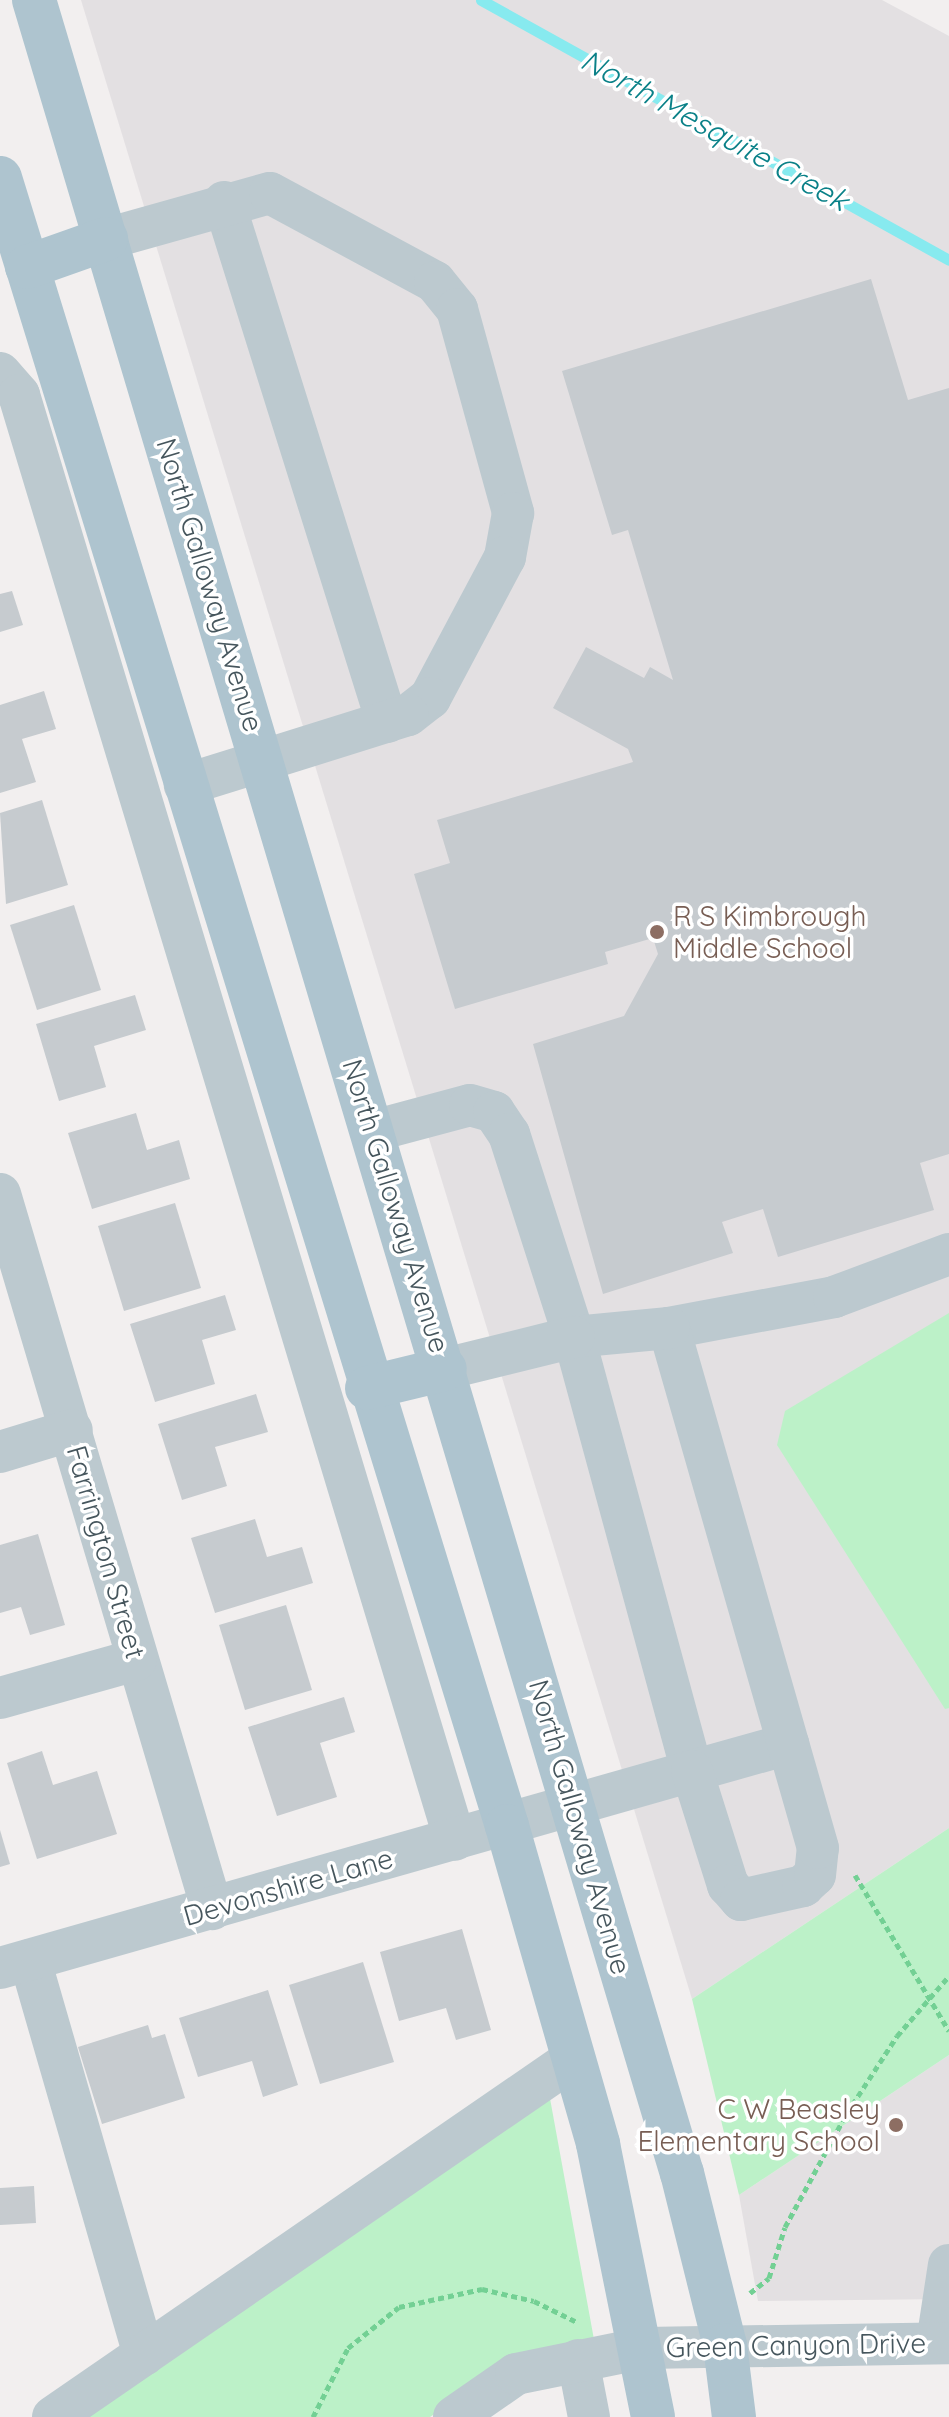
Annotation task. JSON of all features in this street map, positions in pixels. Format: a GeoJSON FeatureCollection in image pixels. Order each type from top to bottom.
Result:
{"type":"FeatureCollection","features":[{"type":"Feature","properties":{"kind":"main road","name":"North Galloway Avenue"},"geometry":{"type":"LineString","coordinates":[[34,0],[575,1805],[725,2345],[734,2417]]}},
{"type":"Feature","properties":{"kind":"main road"},"geometry":{"type":"LineString","coordinates":[[0,178],[367,1388],[507,1826],[570,2061],[598,2144],[644,2348],[653,2417]]}},
{"type":"Feature","properties":{"kind":"main road"},"geometry":{"type":"LineString","coordinates":[[27,267],[106,239]]}},
{"type":"Feature","properties":{"kind":"main road"},"geometry":{"type":"LineString","coordinates":[[367,1388],[445,1369]]}},
{"type":"Feature","properties":{"kind":"street"},"geometry":{"type":"LineString","coordinates":[[106,239],[224,202],[270,193],[408,265],[457,309],[514,528],[430,698],[387,722],[185,785]]}},
{"type":"Feature","properties":{"kind":"street"},"geometry":{"type":"LineString","coordinates":[[224,202],[387,722]]}},
{"type":"Feature","properties":{"kind":"street"},"geometry":{"type":"LineString","coordinates":[[0,373],[19,395],[455,1840]]}},
{"type":"Feature","properties":{"kind":"street"},"geometry":{"type":"LineString","coordinates":[[373,1131],[470,1105],[494,1112],[509,1134],[574,1337],[692,1771],[728,1885],[741,1900],[760,1900],[815,1875],[818,1848],[669,1328]]}},
{"type":"Feature","properties":{"kind":"street","name":"Farrington Street"},"geometry":{"type":"LineString","coordinates":[[0,1194],[212,1909]]}},
{"type":"Feature","properties":{"kind":"street"},"geometry":{"type":"LineString","coordinates":[[445,1369],[574,1337],[669,1328],[834,1297],[949,1254]]}},
{"type":"Feature","properties":{"kind":"street"},"geometry":{"type":"LineString","coordinates":[[0,1452],[72,1430]]}},
{"type":"Feature","properties":{"kind":"street"},"geometry":{"type":"LineString","coordinates":[[0,1698],[136,1660]]}},
{"type":"Feature","properties":{"kind":"street","name":"Devonshire Lane"},"geometry":{"type":"LineString","coordinates":[[15,1964],[788,1744]]}},
{"type":"Feature","properties":{"kind":"street"},"geometry":{"type":"LineString","coordinates":[[15,1964],[144,2355]]}},
{"type":"Feature","properties":{"kind":"street"},"geometry":{"type":"LineString","coordinates":[[53,2417],[570,2061]]}},
{"type":"Feature","properties":{"kind":"street"},"geometry":{"type":"LineString","coordinates":[[943,2343],[949,2265]]}},
{"type":"Feature","properties":{"kind":"street"},"geometry":{"type":"LineString","coordinates":[[582,2340],[589,2417]]}},
{"type":"Feature","properties":{"kind":"street","name":"Green Canyon Drive"},"geometry":{"type":"LineString","coordinates":[[454,2417],[516,2374],[582,2340],[644,2348],[943,2343]]}},
{"type":"Feature","properties":{"kind":"path"},"geometry":{"type":"LineString","coordinates":[[751,2292],[769,2278],[785,2227],[840,2124],[927,1999],[949,1976]]}},
{"type":"Feature","properties":{"kind":"path"},"geometry":{"type":"LineString","coordinates":[[927,1999],[949,2031]]}},
{"type":"Feature","properties":{"kind":"path"},"geometry":{"type":"LineString","coordinates":[[313,2417],[348,2348],[410,2304],[482,2289],[582,2340]]}},
{"type":"Feature","properties":{"kind":"shaded area","name":"R S Kimbrough Middle School"},"geometry":{"type":"Polygon","coordinates":[[[81,0],[882,0],[949,36],[949,1828],[692,1999],[81,0]]]}},
{"type":"Feature","properties":{"kind":"shaded area","name":"C W Beasley Elementary School"},"geometry":{"type":"Polygon","coordinates":[[[949,2055],[949,2299],[758,2301],[739,2195],[949,2055]]]}},
{"type":"Feature","properties":{"kind":"green space"},"geometry":{"type":"Polygon","coordinates":[[[949,1313],[949,1708],[945,1709],[777,1445],[785,1411],[949,1313]]]}},
{"type":"Feature","properties":{"kind":"green space"},"geometry":{"type":"Polygon","coordinates":[[[949,1828],[949,2055],[739,2195],[692,1999],[949,1828]]]}},
{"type":"Feature","properties":{"kind":"green space"},"geometry":{"type":"Polygon","coordinates":[[[549,2093],[595,2345],[516,2359],[430,2417],[77,2417],[549,2093]]]}},
{"type":"Feature","properties":{"kind":"building"},"geometry":{"type":"Polygon","coordinates":[[[871,279],[908,400],[949,388],[949,1154],[920,1163],[934,1210],[778,1257],[763,1209],[722,1222],[733,1253],[603,1294],[533,1044],[624,1016],[658,954],[653,938],[605,952],[608,964],[455,1009],[414,874],[450,863],[437,820],[633,762],[628,749],[553,708],[586,647],[644,678],[650,667],[673,680],[628,530],[612,535],[562,371],[871,279]]]}},
{"type":"Feature","properties":{"kind":"building"},"geometry":{"type":"Polygon","coordinates":[[[12,591],[23,625],[0,632],[0,594],[12,591]]]}},
{"type":"Feature","properties":{"kind":"building"},"geometry":{"type":"Polygon","coordinates":[[[44,691],[56,729],[22,739],[36,782],[0,793],[0,705],[44,691]]]}},
{"type":"Feature","properties":{"kind":"building"},"geometry":{"type":"Polygon","coordinates":[[[42,800],[68,885],[6,904],[0,813],[42,800]]]}},
{"type":"Feature","properties":{"kind":"building"},"geometry":{"type":"Polygon","coordinates":[[[74,905],[101,990],[37,1010],[10,925],[74,905]]]}},
{"type":"Feature","properties":{"kind":"building"},"geometry":{"type":"Polygon","coordinates":[[[135,995],[146,1030],[94,1046],[106,1087],[59,1101],[36,1024],[135,995]]]}},
{"type":"Feature","properties":{"kind":"building"},"geometry":{"type":"Polygon","coordinates":[[[136,1113],[147,1150],[179,1140],[190,1179],[92,1209],[68,1133],[136,1113]]]}},
{"type":"Feature","properties":{"kind":"building"},"geometry":{"type":"Polygon","coordinates":[[[175,1203],[201,1288],[124,1311],[98,1226],[175,1203]]]}},
{"type":"Feature","properties":{"kind":"building"},"geometry":{"type":"Polygon","coordinates":[[[225,1295],[236,1330],[202,1340],[215,1384],[155,1402],[130,1324],[225,1295]]]}},
{"type":"Feature","properties":{"kind":"building"},"geometry":{"type":"Polygon","coordinates":[[[256,1394],[268,1432],[215,1447],[227,1486],[182,1500],[158,1424],[256,1394]]]}},
{"type":"Feature","properties":{"kind":"building"},"geometry":{"type":"Polygon","coordinates":[[[255,1519],[267,1557],[302,1547],[313,1583],[215,1613],[191,1538],[255,1519]]]}},
{"type":"Feature","properties":{"kind":"building"},"geometry":{"type":"Polygon","coordinates":[[[38,1534],[65,1625],[30,1635],[21,1607],[0,1613],[0,1545],[38,1534]]]}},
{"type":"Feature","properties":{"kind":"building"},"geometry":{"type":"Polygon","coordinates":[[[286,1605],[312,1690],[245,1710],[219,1625],[286,1605]]]}},
{"type":"Feature","properties":{"kind":"building"},"geometry":{"type":"Polygon","coordinates":[[[344,1697],[355,1732],[320,1743],[337,1797],[277,1816],[248,1727],[344,1697]]]}},
{"type":"Feature","properties":{"kind":"building"},"geometry":{"type":"Polygon","coordinates":[[[42,1751],[53,1785],[97,1771],[117,1834],[37,1859],[7,1763],[42,1751]]]}},
{"type":"Feature","properties":{"kind":"building"},"geometry":{"type":"Polygon","coordinates":[[[0,1830],[10,1864],[0,1867],[0,1830]]]}},
{"type":"Feature","properties":{"kind":"building"},"geometry":{"type":"Polygon","coordinates":[[[462,1929],[491,2030],[456,2040],[446,2008],[399,2021],[380,1952],[462,1929]]]}},
{"type":"Feature","properties":{"kind":"building"},"geometry":{"type":"Polygon","coordinates":[[[363,1962],[394,2062],[320,2084],[289,1985],[363,1962]]]}},
{"type":"Feature","properties":{"kind":"building"},"geometry":{"type":"Polygon","coordinates":[[[268,1990],[298,2085],[263,2097],[252,2061],[198,2077],[179,2018],[268,1990]]]}},
{"type":"Feature","properties":{"kind":"building"},"geometry":{"type":"Polygon","coordinates":[[[148,2025],[152,2038],[165,2034],[185,2098],[102,2124],[78,2047],[148,2025]]]}},
{"type":"Feature","properties":{"kind":"building"},"geometry":{"type":"Polygon","coordinates":[[[34,2186],[36,2223],[0,2225],[0,2188],[34,2186]]]}},
{"type":"Feature","properties":{"kind":"waterway","name":"North Mesquite Creek"},"geometry":{"type":"LineString","coordinates":[[481,0],[949,260]]}},
{"type":"Feature","properties":{"kind":"place","name":"R S Kimbrough Middle School"},"geometry":{"type":"Point","coordinates":[657,932]}},
{"type":"Feature","properties":{"kind":"place","name":"C W Beasley Elementary School"},"geometry":{"type":"Point","coordinates":[896,2125]}}]}
